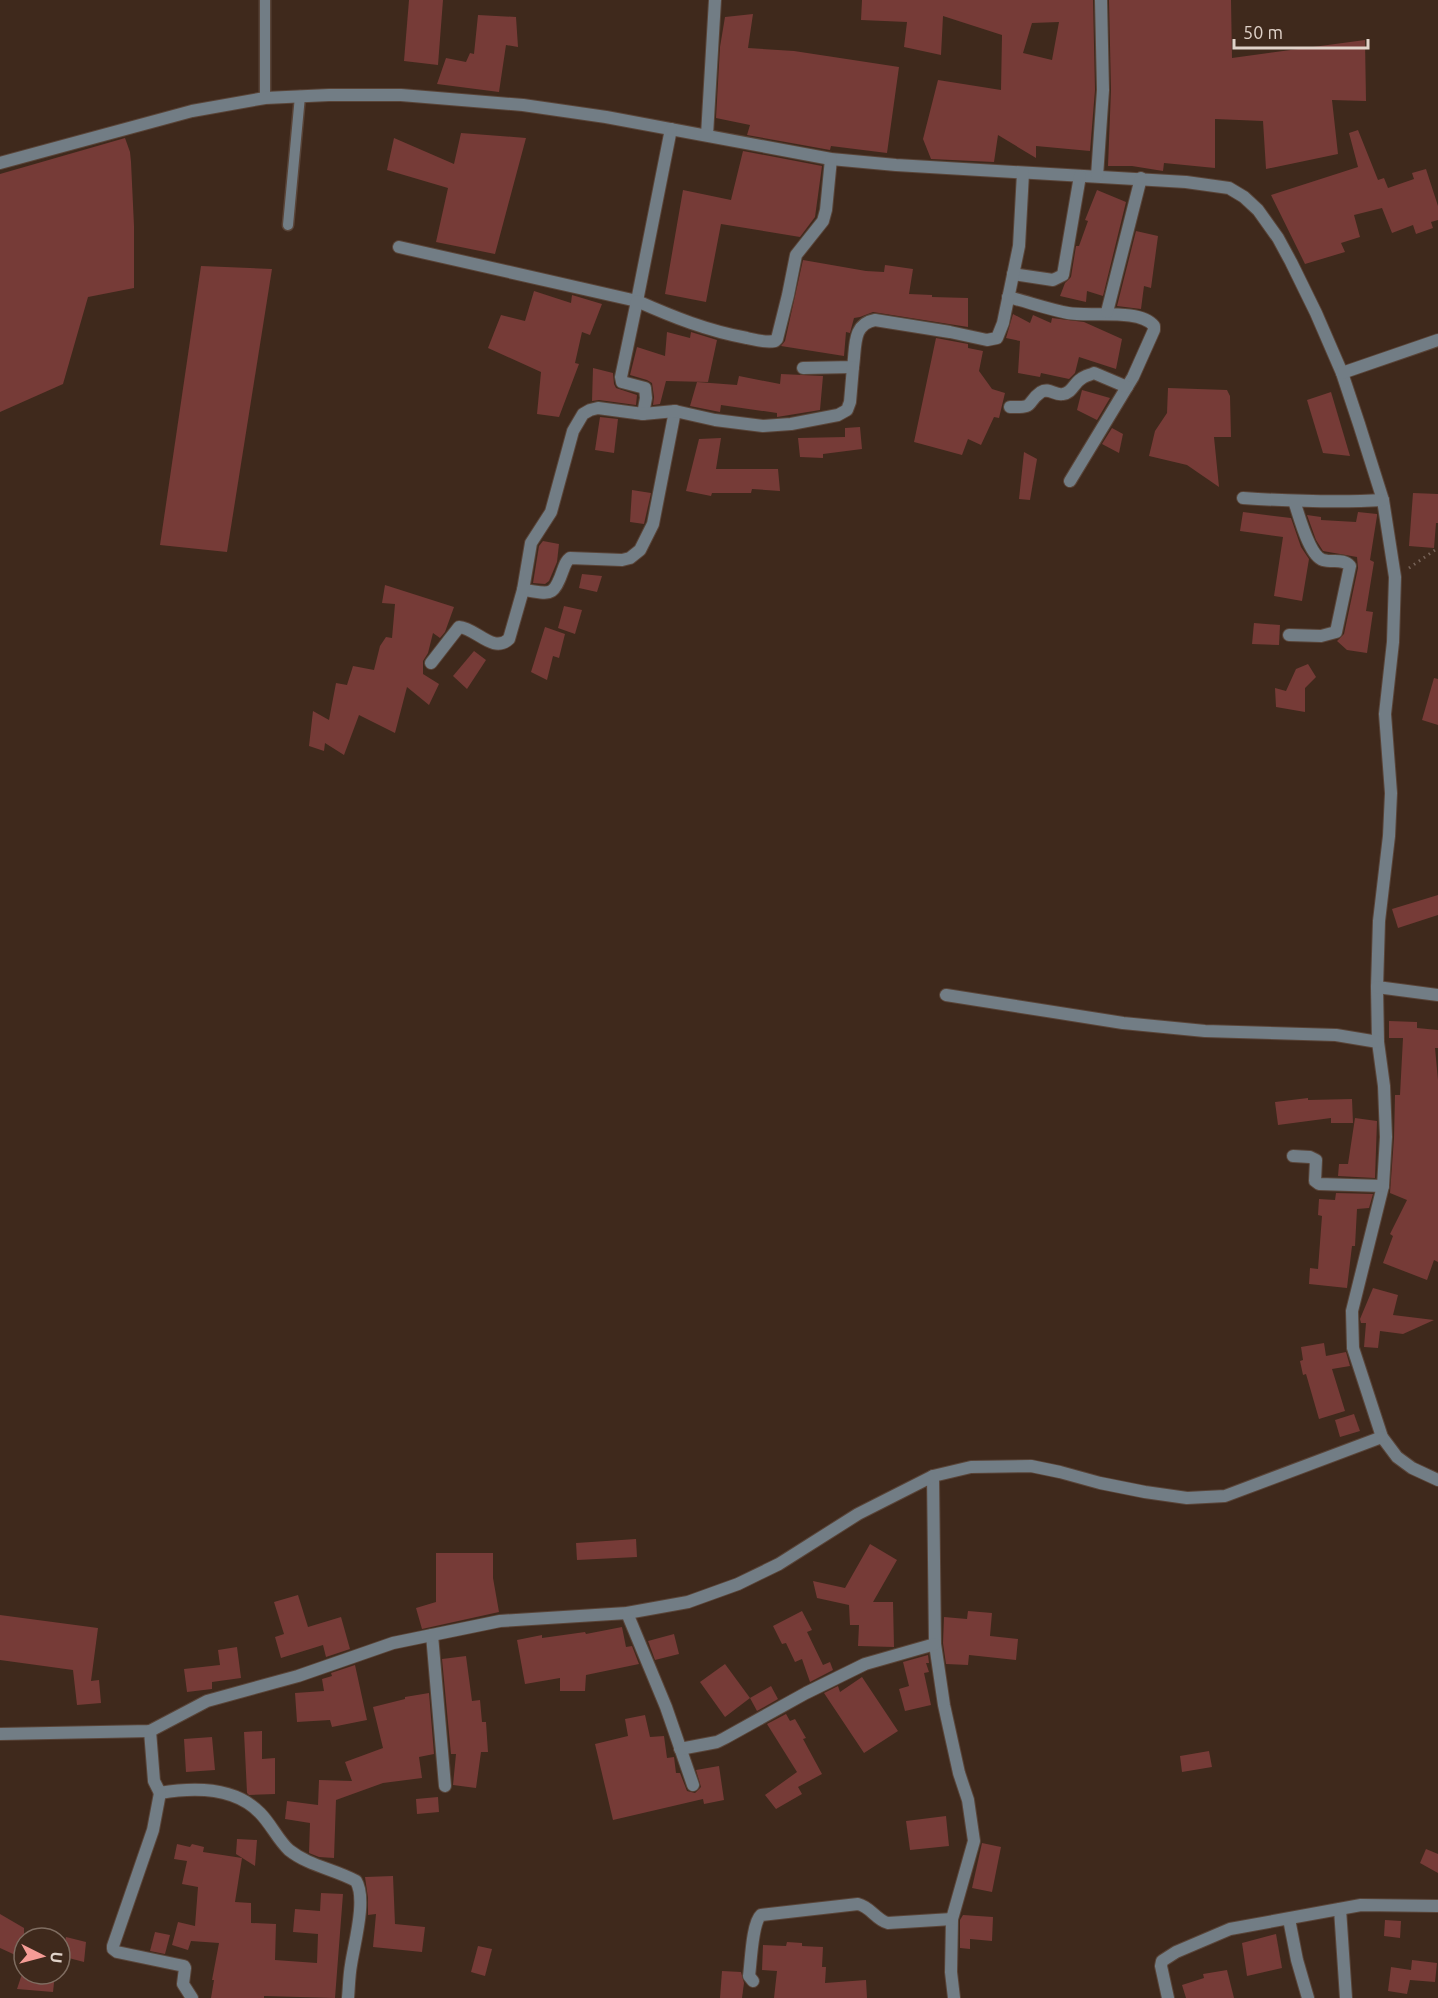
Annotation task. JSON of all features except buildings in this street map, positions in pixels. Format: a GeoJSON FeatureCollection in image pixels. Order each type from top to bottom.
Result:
{"type":"FeatureCollection","features":[{"type":"Feature","properties":{"kind":"street"},"geometry":{"type":"LineString","coordinates":[[707,135],[715,0]]}},
{"type":"Feature","properties":{"kind":"street"},"geometry":{"type":"LineString","coordinates":[[1097,176],[1103,90],[1101,0]]}},
{"type":"Feature","properties":{"kind":"street"},"geometry":{"type":"LineString","coordinates":[[0,163],[192,111],[265,98],[401,95],[523,105],[707,135],[831,159],[1023,173],[1142,178],[1215,185],[1229,188],[1245,197],[1258,210],[1291,262],[1342,373],[1383,500],[1395,577],[1393,642],[1385,714],[1391,793],[1377,987],[1378,1042],[1384,1086],[1386,1137],[1383,1186],[1354,1301],[1352,1330],[1356,1361],[1382,1437],[1404,1463],[1425,1476],[1438,1480]]}},
{"type":"Feature","properties":{"kind":"street"},"geometry":{"type":"LineString","coordinates":[[643,414],[645,388],[622,381],[621,377],[671,129]]}},
{"type":"Feature","properties":{"kind":"street"},"geometry":{"type":"LineString","coordinates":[[399,247],[637,301],[710,329],[764,342],[775,341],[796,255],[823,221],[831,159]]}},
{"type":"Feature","properties":{"kind":"street"},"geometry":{"type":"LineString","coordinates":[[431,663],[459,627],[467,628],[495,644],[505,643],[509,639],[523,590],[531,543],[551,512],[573,431],[579,418],[590,410],[598,408],[643,414],[675,411],[715,420],[763,426],[791,424],[838,415],[849,407],[858,330],[866,321],[875,320],[993,340],[999,336],[1019,246],[1023,173]]}},
{"type":"Feature","properties":{"kind":"street"},"geometry":{"type":"LineString","coordinates":[[1013,274],[1053,280],[1063,275],[1080,176]]}},
{"type":"Feature","properties":{"kind":"street"},"geometry":{"type":"LineString","coordinates":[[1107,312],[1142,178]]}},
{"type":"Feature","properties":{"kind":"street"},"geometry":{"type":"LineString","coordinates":[[1008,297],[1067,313],[1092,315],[1107,312],[1149,320],[1154,326],[1127,387],[1070,481]]}},
{"type":"Feature","properties":{"kind":"street"},"geometry":{"type":"LineString","coordinates":[[1342,373],[1438,340]]}},
{"type":"Feature","properties":{"kind":"street"},"geometry":{"type":"LineString","coordinates":[[803,368],[853,367]]}},
{"type":"Feature","properties":{"kind":"street"},"geometry":{"type":"LineString","coordinates":[[1010,407],[1025,408],[1032,404],[1040,393],[1047,390],[1063,394],[1069,392],[1080,379],[1094,373],[1127,387]]}},
{"type":"Feature","properties":{"kind":"street"},"geometry":{"type":"LineString","coordinates":[[523,590],[548,593],[554,591],[558,586],[566,561],[570,558],[622,560],[630,558],[640,550],[653,524],[675,411]]}},
{"type":"Feature","properties":{"kind":"street"},"geometry":{"type":"LineString","coordinates":[[1243,498],[1346,503],[1383,500]]}},
{"type":"Feature","properties":{"kind":"street"},"geometry":{"type":"LineString","coordinates":[[1289,635],[1321,636],[1336,632],[1350,566],[1344,561],[1323,560],[1315,554],[1294,501]]}},
{"type":"Feature","properties":{"kind":"street"},"geometry":{"type":"LineString","coordinates":[[1377,987],[1438,995]]}},
{"type":"Feature","properties":{"kind":"street"},"geometry":{"type":"LineString","coordinates":[[946,995],[1124,1023],[1205,1031],[1336,1035],[1378,1042]]}},
{"type":"Feature","properties":{"kind":"street"},"geometry":{"type":"LineString","coordinates":[[1293,1156],[1310,1157],[1316,1160],[1315,1181],[1318,1184],[1383,1186]]}},
{"type":"Feature","properties":{"kind":"street"},"geometry":{"type":"LineString","coordinates":[[0,1734],[150,1731],[207,1701],[298,1676],[393,1643],[500,1621],[627,1613],[688,1602],[738,1584],[779,1564],[858,1514],[933,1476],[972,1467],[1031,1466],[1146,1492],[1186,1498],[1212,1498],[1225,1496],[1382,1437]]}},
{"type":"Feature","properties":{"kind":"street"},"geometry":{"type":"LineString","coordinates":[[933,1476],[935,1644],[944,1705],[959,1773],[968,1800],[974,1841],[952,1919],[951,1972],[954,1998]]}},
{"type":"Feature","properties":{"kind":"street"},"geometry":{"type":"LineString","coordinates":[[627,1613],[666,1707],[693,1785]]}},
{"type":"Feature","properties":{"kind":"street"},"geometry":{"type":"LineString","coordinates":[[432,1635],[445,1786]]}},
{"type":"Feature","properties":{"kind":"street"},"geometry":{"type":"LineString","coordinates":[[680,1749],[717,1742],[806,1693],[865,1664],[935,1644]]}},
{"type":"Feature","properties":{"kind":"street"},"geometry":{"type":"LineString","coordinates":[[150,1731],[154,1781],[160,1793],[153,1830],[112,1946],[117,1952],[184,1966],[183,1984],[192,1998]]}},
{"type":"Feature","properties":{"kind":"street"},"geometry":{"type":"LineString","coordinates":[[160,1793],[183,1789],[226,1793],[246,1801],[261,1814],[288,1849],[305,1861],[356,1881],[360,1887],[360,1903],[348,1998]]}},
{"type":"Feature","properties":{"kind":"street"},"geometry":{"type":"LineString","coordinates":[[753,1981],[749,1976],[750,1967],[756,1922],[761,1915],[858,1904],[866,1906],[882,1921],[888,1923],[952,1919]]}},
{"type":"Feature","properties":{"kind":"street"},"geometry":{"type":"LineString","coordinates":[[1168,1998],[1161,1966],[1166,1957],[1230,1929],[1361,1905],[1438,1906]]}},
{"type":"Feature","properties":{"kind":"street"},"geometry":{"type":"LineString","coordinates":[[1340,1909],[1346,1998]]}},
{"type":"Feature","properties":{"kind":"street"},"geometry":{"type":"LineString","coordinates":[[1289,1919],[1297,1960],[1308,1998]]}},
{"type":"Feature","properties":{"kind":"lane"},"geometry":{"type":"LineString","coordinates":[[265,0],[265,98]]}},
{"type":"Feature","properties":{"kind":"lane"},"geometry":{"type":"LineString","coordinates":[[288,225],[300,96]]}},
{"type":"Feature","properties":{"kind":"path"},"geometry":{"type":"LineString","coordinates":[[1395,577],[1438,548]]}}]}
